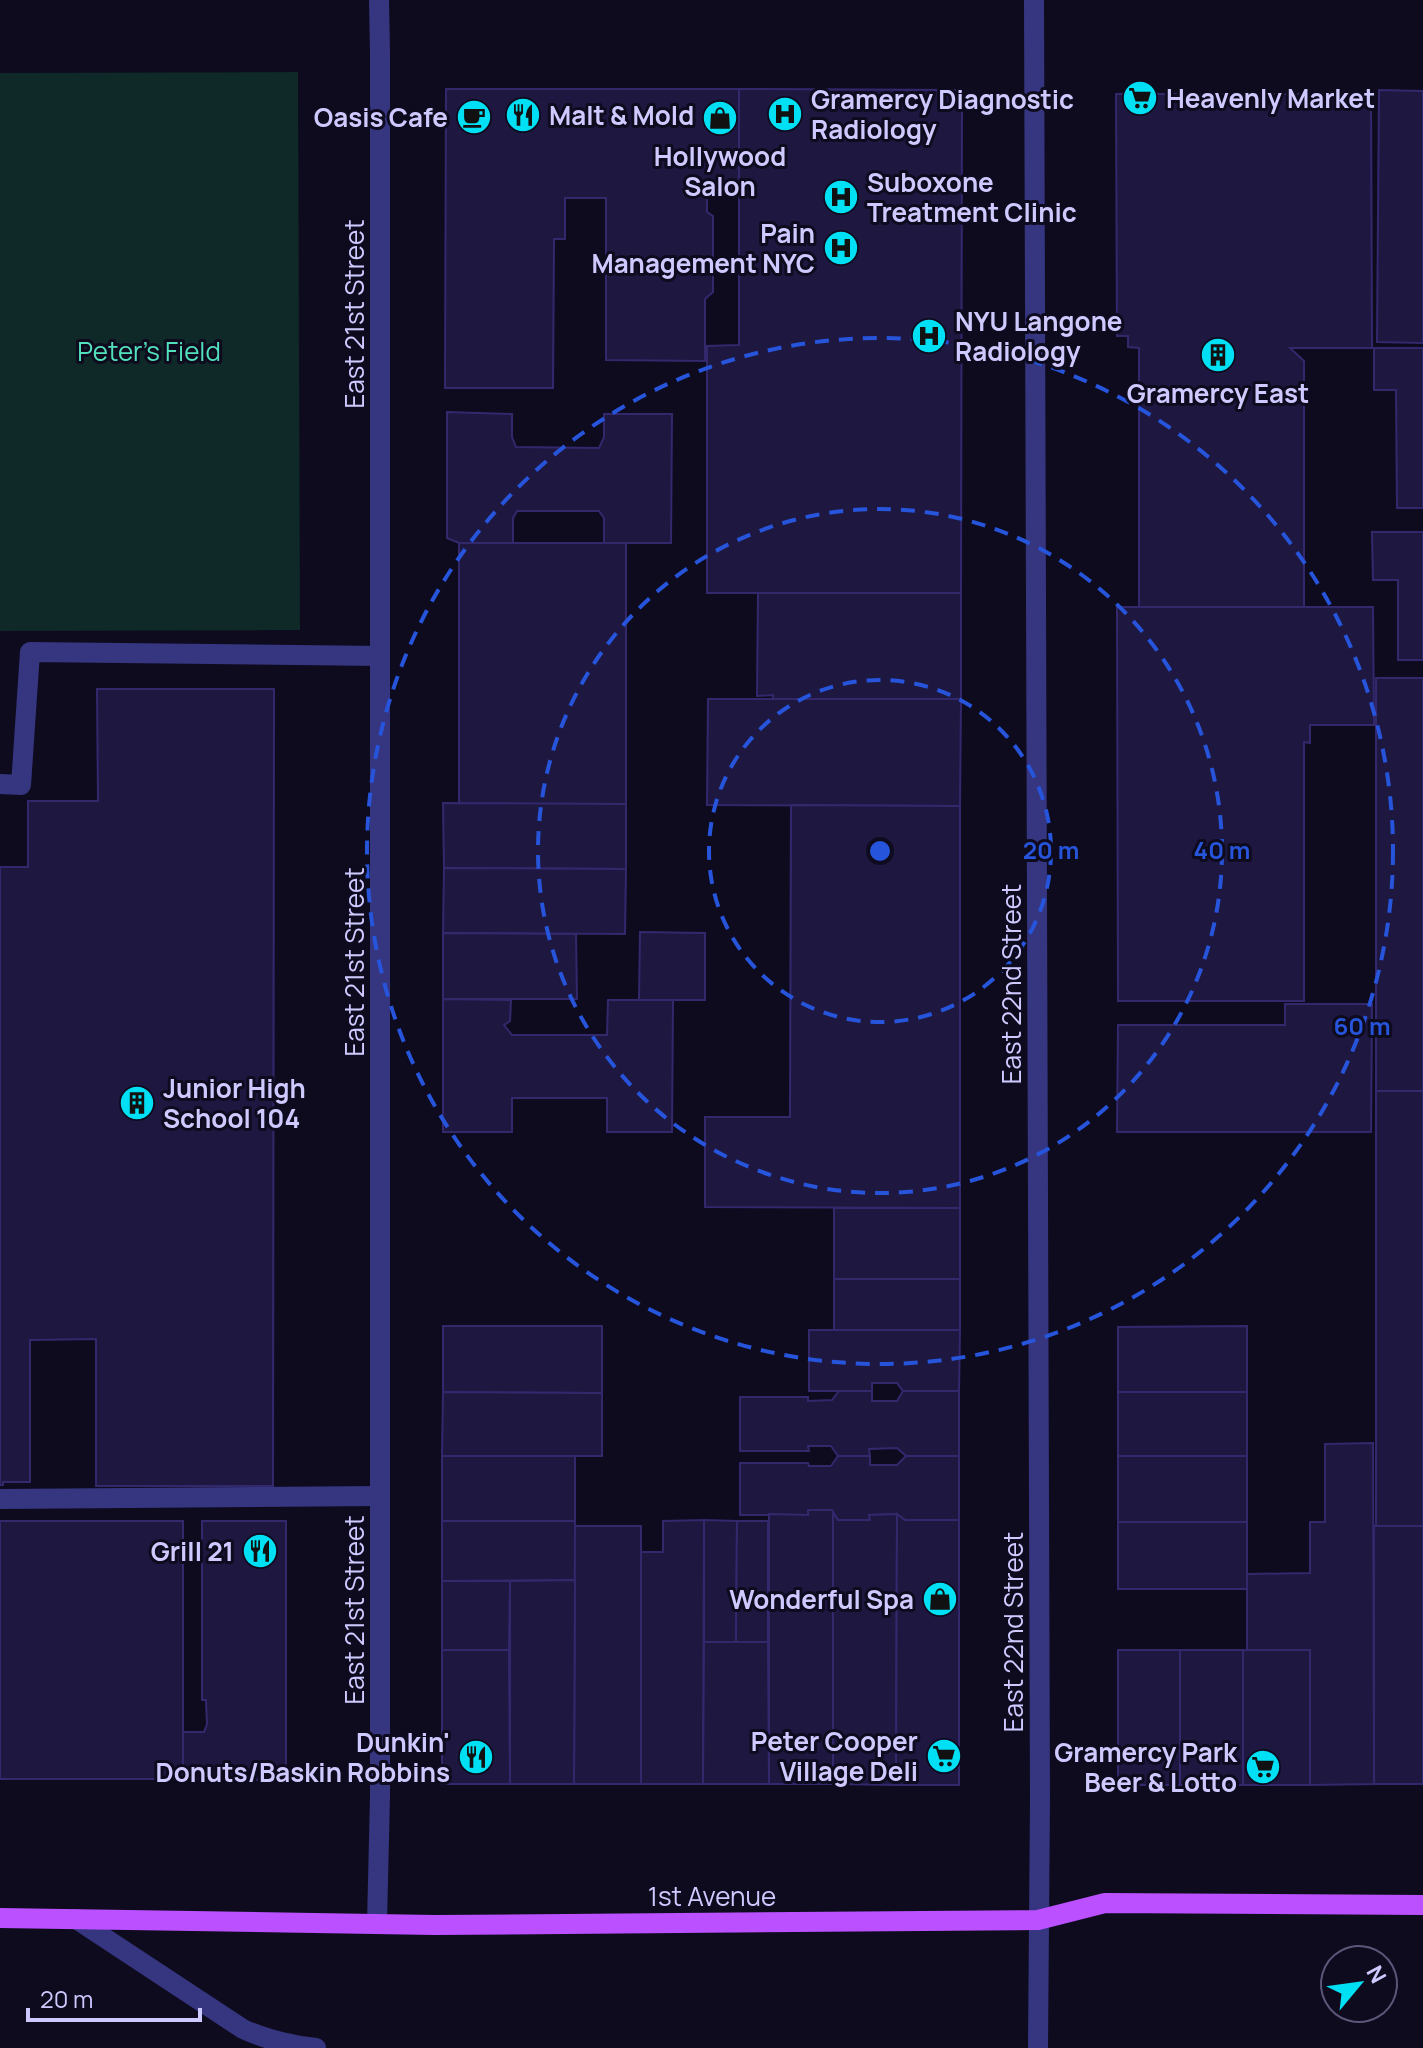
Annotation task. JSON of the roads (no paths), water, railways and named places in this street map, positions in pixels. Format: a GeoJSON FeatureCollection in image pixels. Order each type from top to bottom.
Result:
{"type":"FeatureCollection","features":[{"type":"Feature","properties":{"kind":"main road","name":"1st Avenue"},"geometry":{"type":"LineString","coordinates":[[0,1918],[450,1925],[1038,1920],[1105,1903],[1423,1905]]}},
{"type":"Feature","properties":{"kind":"street","name":"East 21st Street"},"geometry":{"type":"LineString","coordinates":[[377,1923],[380,1796],[379,0]]}},
{"type":"Feature","properties":{"kind":"street","name":"East 22nd Street"},"geometry":{"type":"LineString","coordinates":[[1034,0],[1040,1783],[1038,2048]]}},
{"type":"Feature","properties":{"kind":"street"},"geometry":{"type":"LineString","coordinates":[[0,784],[21,785],[30,652],[380,656]]}},
{"type":"Feature","properties":{"kind":"street"},"geometry":{"type":"LineString","coordinates":[[0,1499],[380,1496]]}},
{"type":"Feature","properties":{"kind":"street"},"geometry":{"type":"LineString","coordinates":[[76,1919],[243,2029],[291,2046],[316,2048]]}},
{"type":"Feature","properties":{"kind":"place","name":"Heavenly Market"},"geometry":{"type":"Point","coordinates":[1140,98]}},
{"type":"Feature","properties":{"kind":"place","name":"Gramercy Diagnostic Radiology"},"geometry":{"type":"Point","coordinates":[785,114]}},
{"type":"Feature","properties":{"kind":"place","name":"Malt & Mold"},"geometry":{"type":"Point","coordinates":[523,115]}},
{"type":"Feature","properties":{"kind":"place","name":"Oasis Cafe"},"geometry":{"type":"Point","coordinates":[474,117]}},
{"type":"Feature","properties":{"kind":"place","name":"Hollywood Salon"},"geometry":{"type":"Point","coordinates":[720,118]}},
{"type":"Feature","properties":{"kind":"place","name":"Suboxone Treatment Clinic"},"geometry":{"type":"Point","coordinates":[841,197]}},
{"type":"Feature","properties":{"kind":"place","name":"Pain Management NYC"},"geometry":{"type":"Point","coordinates":[841,248]}},
{"type":"Feature","properties":{"kind":"place","name":"NYU Langone Radiology"},"geometry":{"type":"Point","coordinates":[929,336]}},
{"type":"Feature","properties":{"kind":"place","name":"Gramercy East"},"geometry":{"type":"Point","coordinates":[1218,355]}},
{"type":"Feature","properties":{"kind":"place","name":"Junior High School 104"},"geometry":{"type":"Point","coordinates":[137,1103]}},
{"type":"Feature","properties":{"kind":"place","name":"Grill 21"},"geometry":{"type":"Point","coordinates":[260,1551]}},
{"type":"Feature","properties":{"kind":"place","name":"Wonderful Spa"},"geometry":{"type":"Point","coordinates":[940,1599]}},
{"type":"Feature","properties":{"kind":"place","name":"Peter Cooper Village Deli"},"geometry":{"type":"Point","coordinates":[944,1756]}},
{"type":"Feature","properties":{"kind":"place","name":"Dunkin' Donuts/Baskin Robbins"},"geometry":{"type":"Point","coordinates":[476,1757]}},
{"type":"Feature","properties":{"kind":"place","name":"Gramercy Park Beer & Lotto"},"geometry":{"type":"Point","coordinates":[1263,1767]}},
{"type":"Feature","properties":{"kind":"park label","name":"Peter's Field"},"geometry":{"type":"Point","coordinates":[149,351]}}]}
